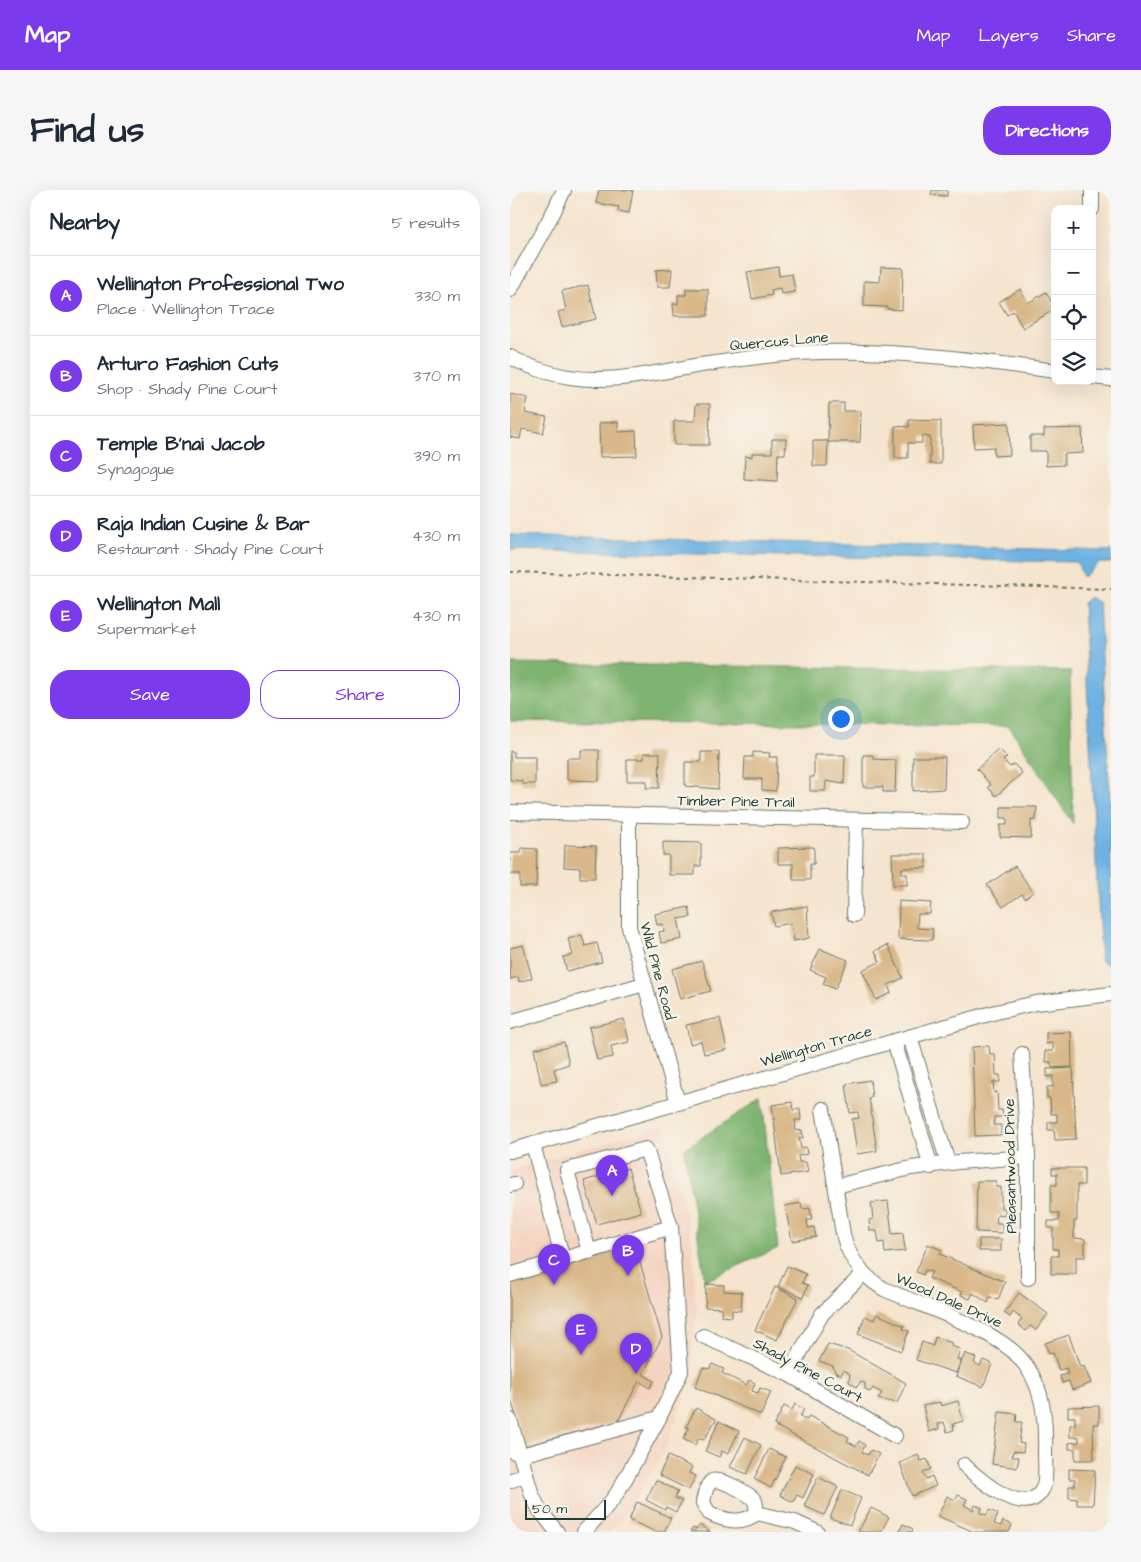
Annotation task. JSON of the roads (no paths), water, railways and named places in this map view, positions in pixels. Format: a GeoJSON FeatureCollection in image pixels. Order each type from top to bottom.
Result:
{"type":"FeatureCollection","features":[{"type":"Feature","properties":{"kind":"street"},"geometry":{"type":"LineString","coordinates":[[510,290],[564,190]]}},
{"type":"Feature","properties":{"kind":"street"},"geometry":{"type":"LineString","coordinates":[[1092,190],[1092,205]]}},
{"type":"Feature","properties":{"kind":"street","name":"Quercus Lane"},"geometry":{"type":"LineString","coordinates":[[510,357],[558,376],[607,380],[781,354],[821,352],[915,354],[1051,371]]}},
{"type":"Feature","properties":{"kind":"street"},"geometry":{"type":"LineString","coordinates":[[1096,377],[1111,379]]}},
{"type":"Feature","properties":{"kind":"street","name":"Timber Pine Trail"},"geometry":{"type":"LineString","coordinates":[[510,812],[962,822]]}},
{"type":"Feature","properties":{"kind":"street","name":"Wild Pine Road"},"geometry":{"type":"LineString","coordinates":[[629,815],[629,927],[678,1103]]}},
{"type":"Feature","properties":{"kind":"street"},"geometry":{"type":"LineString","coordinates":[[854,916],[856,820]]}},
{"type":"Feature","properties":{"kind":"street"},"geometry":{"type":"LineString","coordinates":[[510,1022],[644,984]]}},
{"type":"Feature","properties":{"kind":"street","name":"Wellington Trace"},"geometry":{"type":"LineString","coordinates":[[510,1149],[1020,1006],[1111,994]]}},
{"type":"Feature","properties":{"kind":"street"},"geometry":{"type":"LineString","coordinates":[[910,1037],[948,1163]]}},
{"type":"Feature","properties":{"kind":"street"},"geometry":{"type":"LineString","coordinates":[[894,1042],[931,1167]]}},
{"type":"Feature","properties":{"kind":"street","name":"Pleasantwood Drive"},"geometry":{"type":"LineString","coordinates":[[1022,1054],[1028,1157],[1028,1278]]}},
{"type":"Feature","properties":{"kind":"street","name":"Wood Dale Drive"},"geometry":{"type":"LineString","coordinates":[[823,1109],[845,1242],[852,1258],[863,1274],[884,1289],[992,1336],[1017,1355],[1035,1381],[1044,1411],[1045,1438],[1044,1483],[1037,1496],[1023,1502],[1016,1501],[983,1483],[964,1465]]}},
{"type":"Feature","properties":{"kind":"street"},"geometry":{"type":"LineString","coordinates":[[533,1144],[562,1260]]}},
{"type":"Feature","properties":{"kind":"street"},"geometry":{"type":"LineString","coordinates":[[584,1532],[614,1498],[659,1418],[681,1372],[671,1227],[646,1149],[567,1170],[589,1252]]}},
{"type":"Feature","properties":{"kind":"street"},"geometry":{"type":"LineString","coordinates":[[836,1186],[911,1168],[931,1167],[948,1163],[1028,1157]]}},
{"type":"Feature","properties":{"kind":"street"},"geometry":{"type":"LineString","coordinates":[[510,1275],[671,1227]]}},
{"type":"Feature","properties":{"kind":"street"},"geometry":{"type":"LineString","coordinates":[[788,1374],[822,1314],[863,1274]]}},
{"type":"Feature","properties":{"kind":"street","name":"Shady Pine Court"},"geometry":{"type":"LineString","coordinates":[[703,1336],[788,1374],[895,1436]]}},
{"type":"Feature","properties":{"kind":"street"},"geometry":{"type":"LineString","coordinates":[[515,1453],[659,1418]]}},
{"type":"Feature","properties":{"kind":"street"},"geometry":{"type":"LineString","coordinates":[[510,1420],[515,1453],[526,1474],[539,1509],[551,1530]]}},
{"type":"Feature","properties":{"kind":"street"},"geometry":{"type":"LineString","coordinates":[[510,1481],[526,1474]]}},
{"type":"Feature","properties":{"kind":"street"},"geometry":{"type":"LineString","coordinates":[[762,1514],[795,1522],[817,1532]]}},
{"type":"Feature","properties":{"kind":"water"},"geometry":{"type":"Polygon","coordinates":[[[510,535],[1111,551],[1111,563],[1099,563],[1083,577],[1077,562],[510,550],[510,535]]]}},
{"type":"Feature","properties":{"kind":"water"},"geometry":{"type":"Polygon","coordinates":[[[1090,597],[1099,603],[1111,817],[1110,966],[1101,961],[1083,603],[1090,597]]]}},
{"type":"Feature","properties":{"kind":"place","name":"Wellington Professional Two"},"geometry":{"type":"Point","coordinates":[612,1196]}},
{"type":"Feature","properties":{"kind":"place","name":"Arturo Fashion Cuts"},"geometry":{"type":"Point","coordinates":[628,1276]}},
{"type":"Feature","properties":{"kind":"place","name":"Temple B'nai Jacob"},"geometry":{"type":"Point","coordinates":[554,1285]}},
{"type":"Feature","properties":{"kind":"place","name":"Wellington Mall"},"geometry":{"type":"Point","coordinates":[581,1355]}},
{"type":"Feature","properties":{"kind":"place","name":"Raja Indian Cusine & Bar"},"geometry":{"type":"Point","coordinates":[636,1374]}}]}
